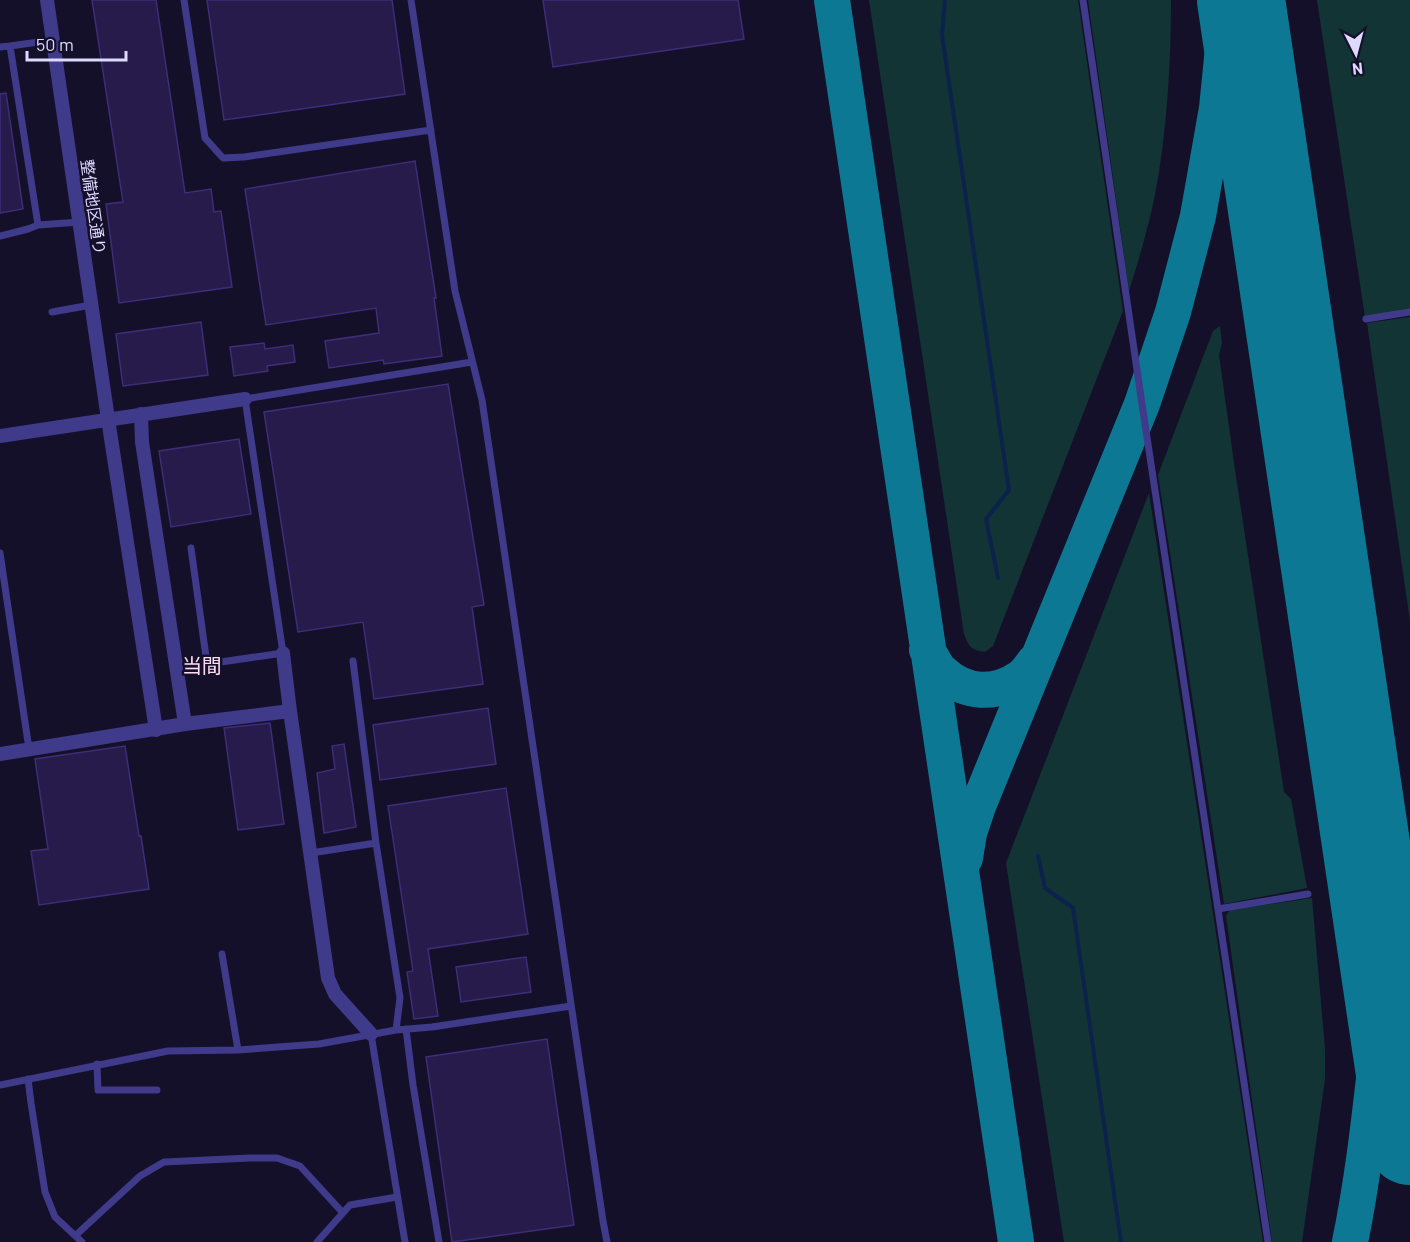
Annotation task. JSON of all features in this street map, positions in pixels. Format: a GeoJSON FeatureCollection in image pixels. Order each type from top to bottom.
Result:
{"type":"FeatureCollection","features":[{"type":"Feature","properties":{"kind":"street","name":"整備地区通り"},"geometry":{"type":"LineString","coordinates":[[47,0],[156,730]]}},
{"type":"Feature","properties":{"kind":"street"},"geometry":{"type":"LineString","coordinates":[[0,436],[245,399]]}},
{"type":"Feature","properties":{"kind":"street"},"geometry":{"type":"LineString","coordinates":[[141,414],[142,441],[185,724]]}},
{"type":"Feature","properties":{"kind":"street"},"geometry":{"type":"LineString","coordinates":[[284,654],[328,978],[335,994],[371,1034]]}},
{"type":"Feature","properties":{"kind":"street"},"geometry":{"type":"LineString","coordinates":[[0,754],[185,724],[290,711]]}},
{"type":"Feature","properties":{"kind":"lane"},"geometry":{"type":"LineString","coordinates":[[184,0],[205,138],[223,158],[244,157],[431,130]]}},
{"type":"Feature","properties":{"kind":"lane"},"geometry":{"type":"LineString","coordinates":[[411,0],[455,291],[482,400],[603,1221],[608,1242]]}},
{"type":"Feature","properties":{"kind":"lane"},"geometry":{"type":"LineString","coordinates":[[1083,0],[1268,1242]]}},
{"type":"Feature","properties":{"kind":"lane"},"geometry":{"type":"LineString","coordinates":[[0,48],[53,40]]}},
{"type":"Feature","properties":{"kind":"lane"},"geometry":{"type":"LineString","coordinates":[[9,46],[38,225]]}},
{"type":"Feature","properties":{"kind":"lane"},"geometry":{"type":"LineString","coordinates":[[0,236],[38,225],[80,222]]}},
{"type":"Feature","properties":{"kind":"lane"},"geometry":{"type":"LineString","coordinates":[[52,312],[91,305]]}},
{"type":"Feature","properties":{"kind":"lane"},"geometry":{"type":"LineString","coordinates":[[1366,319],[1410,312]]}},
{"type":"Feature","properties":{"kind":"lane"},"geometry":{"type":"LineString","coordinates":[[191,548],[207,664],[284,654],[245,399],[472,362]]}},
{"type":"Feature","properties":{"kind":"lane"},"geometry":{"type":"LineString","coordinates":[[0,553],[29,750]]}},
{"type":"Feature","properties":{"kind":"lane"},"geometry":{"type":"LineString","coordinates":[[353,661],[376,843],[400,998],[396,1030]]}},
{"type":"Feature","properties":{"kind":"lane"},"geometry":{"type":"LineString","coordinates":[[311,853],[376,843]]}},
{"type":"Feature","properties":{"kind":"lane"},"geometry":{"type":"LineString","coordinates":[[1218,909],[1308,894]]}},
{"type":"Feature","properties":{"kind":"lane"},"geometry":{"type":"LineString","coordinates":[[222,954],[238,1050]]}},
{"type":"Feature","properties":{"kind":"lane"},"geometry":{"type":"LineString","coordinates":[[0,1084],[168,1052],[319,1044],[396,1030],[432,1027],[572,1006]]}},
{"type":"Feature","properties":{"kind":"lane"},"geometry":{"type":"LineString","coordinates":[[406,1029],[439,1242]]}},
{"type":"Feature","properties":{"kind":"lane"},"geometry":{"type":"LineString","coordinates":[[371,1034],[405,1242]]}},
{"type":"Feature","properties":{"kind":"lane"},"geometry":{"type":"LineString","coordinates":[[97,1064],[98,1090],[157,1090]]}},
{"type":"Feature","properties":{"kind":"lane"},"geometry":{"type":"LineString","coordinates":[[28,1079],[45,1192],[55,1216],[82,1242]]}},
{"type":"Feature","properties":{"kind":"lane"},"geometry":{"type":"LineString","coordinates":[[76,1235],[140,1176],[164,1162],[278,1158],[300,1167],[343,1213]]}},
{"type":"Feature","properties":{"kind":"lane"},"geometry":{"type":"LineString","coordinates":[[317,1242],[350,1205],[397,1197]]}},
{"type":"Feature","properties":{"kind":"green space"},"geometry":{"type":"Polygon","coordinates":[[[869,0],[1078,0],[1123,311],[993,646],[985,652],[971,647],[964,634],[869,0]]]}},
{"type":"Feature","properties":{"kind":"green space"},"geometry":{"type":"Polygon","coordinates":[[[1088,0],[1171,0],[1168,83],[1160,165],[1147,229],[1129,291],[1088,0]]]}},
{"type":"Feature","properties":{"kind":"green space"},"geometry":{"type":"Polygon","coordinates":[[[1317,0],[1410,0],[1410,311],[1365,317],[1317,0]]]}},
{"type":"Feature","properties":{"kind":"green space"},"geometry":{"type":"Polygon","coordinates":[[[1410,317],[1410,621],[1367,323],[1410,317]]]}},
{"type":"Feature","properties":{"kind":"green space"},"geometry":{"type":"Polygon","coordinates":[[[1220,326],[1222,343],[1219,355],[1284,792],[1291,799],[1307,888],[1224,904],[1158,475],[1213,331],[1220,326]]]}},
{"type":"Feature","properties":{"kind":"green space"},"geometry":{"type":"Polygon","coordinates":[[[1149,493],[1263,1242],[1064,1242],[1006,863],[1149,493]]]}},
{"type":"Feature","properties":{"kind":"green space"},"geometry":{"type":"Polygon","coordinates":[[[1312,898],[1325,1049],[1325,1079],[1302,1242],[1272,1242],[1226,916],[1230,910],[1312,898]]]}},
{"type":"Feature","properties":{"kind":"building"},"geometry":{"type":"Polygon","coordinates":[[[92,0],[156,0],[185,193],[211,189],[214,212],[221,211],[232,287],[119,303],[106,204],[123,202],[92,0]]]}},
{"type":"Feature","properties":{"kind":"building"},"geometry":{"type":"Polygon","coordinates":[[[207,0],[392,0],[405,94],[224,120],[207,0]]]}},
{"type":"Feature","properties":{"kind":"building"},"geometry":{"type":"Polygon","coordinates":[[[543,0],[738,0],[744,39],[553,67],[543,0]]]}},
{"type":"Feature","properties":{"kind":"building"},"geometry":{"type":"Polygon","coordinates":[[[6,93],[23,209],[0,213],[0,94],[6,93]]]}},
{"type":"Feature","properties":{"kind":"building"},"geometry":{"type":"Polygon","coordinates":[[[415,161],[436,298],[434,298],[442,356],[384,364],[383,360],[329,368],[325,341],[379,333],[376,308],[266,325],[245,189],[415,161]]]}},
{"type":"Feature","properties":{"kind":"building"},"geometry":{"type":"Polygon","coordinates":[[[201,322],[208,375],[123,386],[116,334],[201,322]]]}},
{"type":"Feature","properties":{"kind":"building"},"geometry":{"type":"Polygon","coordinates":[[[264,343],[265,349],[293,345],[295,362],[267,366],[268,371],[234,376],[230,347],[264,343]]]}},
{"type":"Feature","properties":{"kind":"building"},"geometry":{"type":"Polygon","coordinates":[[[448,384],[484,605],[472,607],[483,684],[374,699],[363,622],[298,632],[264,412],[448,384]]]}},
{"type":"Feature","properties":{"kind":"building"},"geometry":{"type":"Polygon","coordinates":[[[239,439],[251,514],[171,527],[159,451],[239,439]]]}},
{"type":"Feature","properties":{"kind":"building"},"geometry":{"type":"Polygon","coordinates":[[[488,708],[496,764],[380,780],[373,725],[488,708]]]}},
{"type":"Feature","properties":{"kind":"building"},"geometry":{"type":"Polygon","coordinates":[[[270,723],[284,824],[238,830],[224,728],[270,723]]]}},
{"type":"Feature","properties":{"kind":"building"},"geometry":{"type":"Polygon","coordinates":[[[344,744],[356,827],[324,833],[317,773],[335,769],[332,746],[344,744]]]}},
{"type":"Feature","properties":{"kind":"building"},"geometry":{"type":"Polygon","coordinates":[[[125,746],[149,889],[39,905],[31,851],[48,849],[35,759],[125,746]]]}},
{"type":"Feature","properties":{"kind":"building"},"geometry":{"type":"Polygon","coordinates":[[[506,788],[528,934],[428,949],[438,1016],[414,1019],[407,972],[413,971],[388,806],[506,788]]]}},
{"type":"Feature","properties":{"kind":"building"},"geometry":{"type":"Polygon","coordinates":[[[526,957],[531,992],[461,1002],[456,967],[526,957]]]}},
{"type":"Feature","properties":{"kind":"building"},"geometry":{"type":"Polygon","coordinates":[[[547,1039],[574,1225],[452,1242],[426,1057],[547,1039]]]}},
{"type":"Feature","properties":{"kind":"waterway"},"geometry":{"type":"LineString","coordinates":[[945,0],[942,35],[1009,490],[986,519],[998,578]]}},
{"type":"Feature","properties":{"kind":"waterway"},"geometry":{"type":"LineString","coordinates":[[1038,856],[1045,888],[1073,908],[1121,1242]]}},
{"type":"Feature","properties":{"kind":"taxiway"},"geometry":{"type":"LineString","coordinates":[[832,0],[1016,1242]]}},
{"type":"Feature","properties":{"kind":"taxiway"},"geometry":{"type":"LineString","coordinates":[[965,858],[969,833],[978,806],[1142,404],[1173,312],[1198,216],[1217,108],[1223,48],[1223,0]]}},
{"type":"Feature","properties":{"kind":"taxiway"},"geometry":{"type":"LineString","coordinates":[[927,650],[938,668],[952,680],[981,690],[1010,684],[1022,676],[1035,661]]}},
{"type":"Feature","properties":{"kind":"taxiway"},"geometry":{"type":"LineString","coordinates":[[1350,1242],[1366,1144],[1386,979]]}},
{"type":"Feature","properties":{"kind":"taxiway"},"geometry":{"type":"LineString","coordinates":[[1388,990],[1410,1027]]}},
{"type":"Feature","properties":{"kind":"runway"},"geometry":{"type":"LineString","coordinates":[[1241,0],[1410,1141]]}},
{"type":"Feature","properties":{"kind":"district","name":"当間"},"geometry":{"type":"Point","coordinates":[202,665]}}]}
